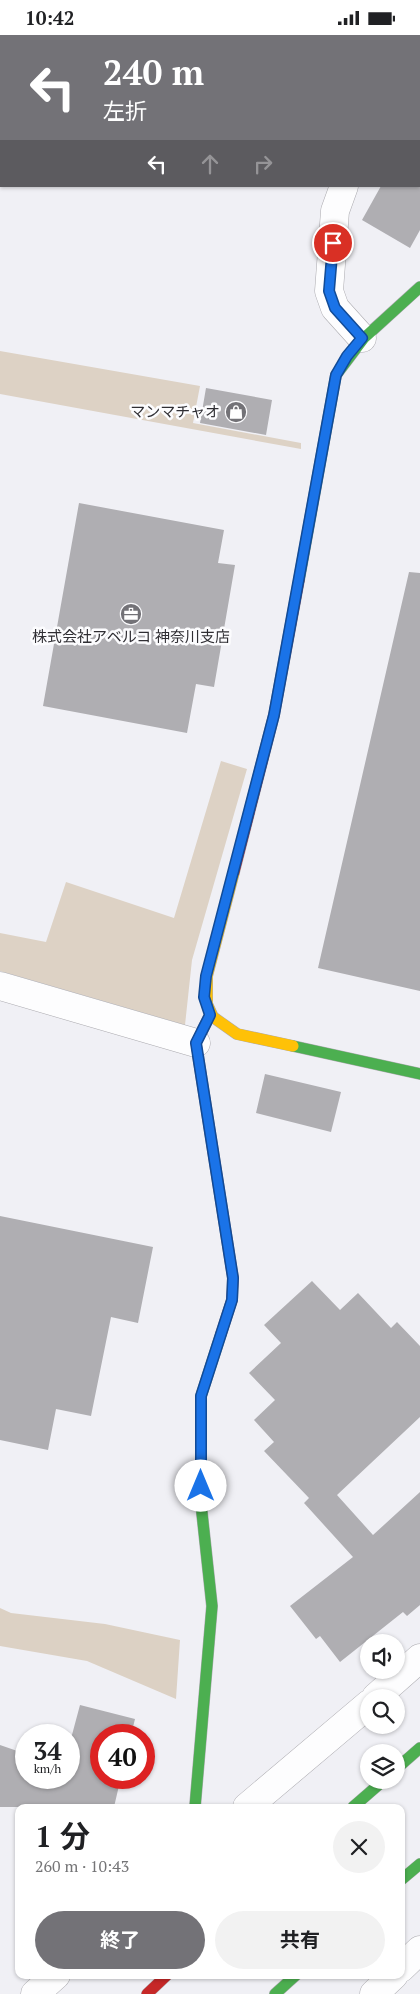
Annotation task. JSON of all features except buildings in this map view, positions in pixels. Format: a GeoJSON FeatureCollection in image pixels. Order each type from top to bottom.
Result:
{"type":"FeatureCollection","features":[{"type":"Feature","properties":{"kind":"main road"},"geometry":{"type":"LineString","coordinates":[[420,287],[362,338],[347,356],[336,375],[274,715],[206,976],[204,997],[210,1015],[222,1026],[237,1034],[420,1074]]}},
{"type":"Feature","properties":{"kind":"main road"},"geometry":{"type":"LineString","coordinates":[[195,1804],[212,1606],[201,1505],[201,1396],[232,1300],[233,1278],[196,1043],[210,1015]]}},
{"type":"Feature","properties":{"kind":"main road"},"geometry":{"type":"LineString","coordinates":[[405,1761],[420,1748]]}},
{"type":"Feature","properties":{"kind":"main road"},"geometry":{"type":"LineString","coordinates":[[356,1804],[374,1789]]}},
{"type":"Feature","properties":{"kind":"main road"},"geometry":{"type":"LineString","coordinates":[[405,1876],[420,1863]]}},
{"type":"Feature","properties":{"kind":"main road"},"geometry":{"type":"LineString","coordinates":[[147,1994],[163,1979]]}},
{"type":"Feature","properties":{"kind":"main road"},"geometry":{"type":"LineString","coordinates":[[275,1994],[292,1979]]}},
{"type":"Feature","properties":{"kind":"street"},"geometry":{"type":"LineString","coordinates":[[344,187],[335,211],[329,291],[335,308],[362,338]]}},
{"type":"Feature","properties":{"kind":"street"},"geometry":{"type":"LineString","coordinates":[[0,986],[196,1043]]}},
{"type":"Feature","properties":{"kind":"street"},"geometry":{"type":"LineString","coordinates":[[385,1689],[420,1658]]}},
{"type":"Feature","properties":{"kind":"street"},"geometry":{"type":"LineString","coordinates":[[250,1804],[360,1712]]}},
{"type":"Feature","properties":{"kind":"street"},"geometry":{"type":"LineString","coordinates":[[405,1964],[420,1950]]}},
{"type":"Feature","properties":{"kind":"street"},"geometry":{"type":"LineString","coordinates":[[35,1994],[52,1979]]}},
{"type":"Feature","properties":{"kind":"street"},"geometry":{"type":"LineString","coordinates":[[374,1994],[390,1979]]}},
{"type":"Feature","properties":{"kind":"shaded area"},"geometry":{"type":"Polygon","coordinates":[[[0,351],[200,386],[193,423],[301,443],[301,449],[0,394],[0,351]]]}},
{"type":"Feature","properties":{"kind":"shaded area"},"geometry":{"type":"Polygon","coordinates":[[[221,761],[247,769],[192,960],[185,1025],[0,971],[0,933],[46,942],[66,882],[174,918],[221,761]]]}},
{"type":"Feature","properties":{"kind":"shaded area"},"geometry":{"type":"Polygon","coordinates":[[[0,1608],[11,1613],[105,1624],[180,1640],[176,1699],[87,1661],[0,1646],[0,1608]]]}},
{"type":"Feature","properties":{"kind":"traffic: fast"},"geometry":{"type":"LineString","coordinates":[[299,580],[336,375],[364,338],[420,287]]}},
{"type":"Feature","properties":{"kind":"traffic: fast"},"geometry":{"type":"LineString","coordinates":[[293,1046],[420,1074]]}},
{"type":"Feature","properties":{"kind":"traffic: fast"},"geometry":{"type":"LineString","coordinates":[[195,1804],[212,1606],[201,1504],[201,1396],[221,1334]]}},
{"type":"Feature","properties":{"kind":"traffic: fast"},"geometry":{"type":"LineString","coordinates":[[405,1761],[420,1748]]}},
{"type":"Feature","properties":{"kind":"traffic: fast"},"geometry":{"type":"LineString","coordinates":[[356,1804],[374,1789]]}},
{"type":"Feature","properties":{"kind":"traffic: fast"},"geometry":{"type":"LineString","coordinates":[[405,1877],[420,1864]]}},
{"type":"Feature","properties":{"kind":"traffic: fast"},"geometry":{"type":"LineString","coordinates":[[275,1994],[292,1979]]}},
{"type":"Feature","properties":{"kind":"traffic: slow"},"geometry":{"type":"LineString","coordinates":[[234,872],[207,976],[207,1004],[213,1017],[237,1034],[293,1046]]}},
{"type":"Feature","properties":{"kind":"traffic: jam"},"geometry":{"type":"LineString","coordinates":[[234,872],[274,715],[299,580]]}},
{"type":"Feature","properties":{"kind":"traffic: jam"},"geometry":{"type":"LineString","coordinates":[[210,1015],[196,1043],[233,1278],[232,1300],[221,1334]]}},
{"type":"Feature","properties":{"kind":"traffic: jam"},"geometry":{"type":"LineString","coordinates":[[147,1994],[163,1979]]}},
{"type":"Feature","properties":{"kind":"place","name":"マンマチャオ"},"geometry":{"type":"Point","coordinates":[236,412]}},
{"type":"Feature","properties":{"kind":"place","name":"株式会社アベルコ 神奈川支店"},"geometry":{"type":"Point","coordinates":[131,614]}},
{"type":"Feature","properties":{"kind":"route"},"geometry":{"type":"LineString","coordinates":[[201,1486],[201,1396],[232,1300],[233,1278],[196,1043],[210,1015],[204,997],[206,976],[274,715],[336,375],[347,356],[362,338],[335,308],[329,291],[333,243]]}}]}
